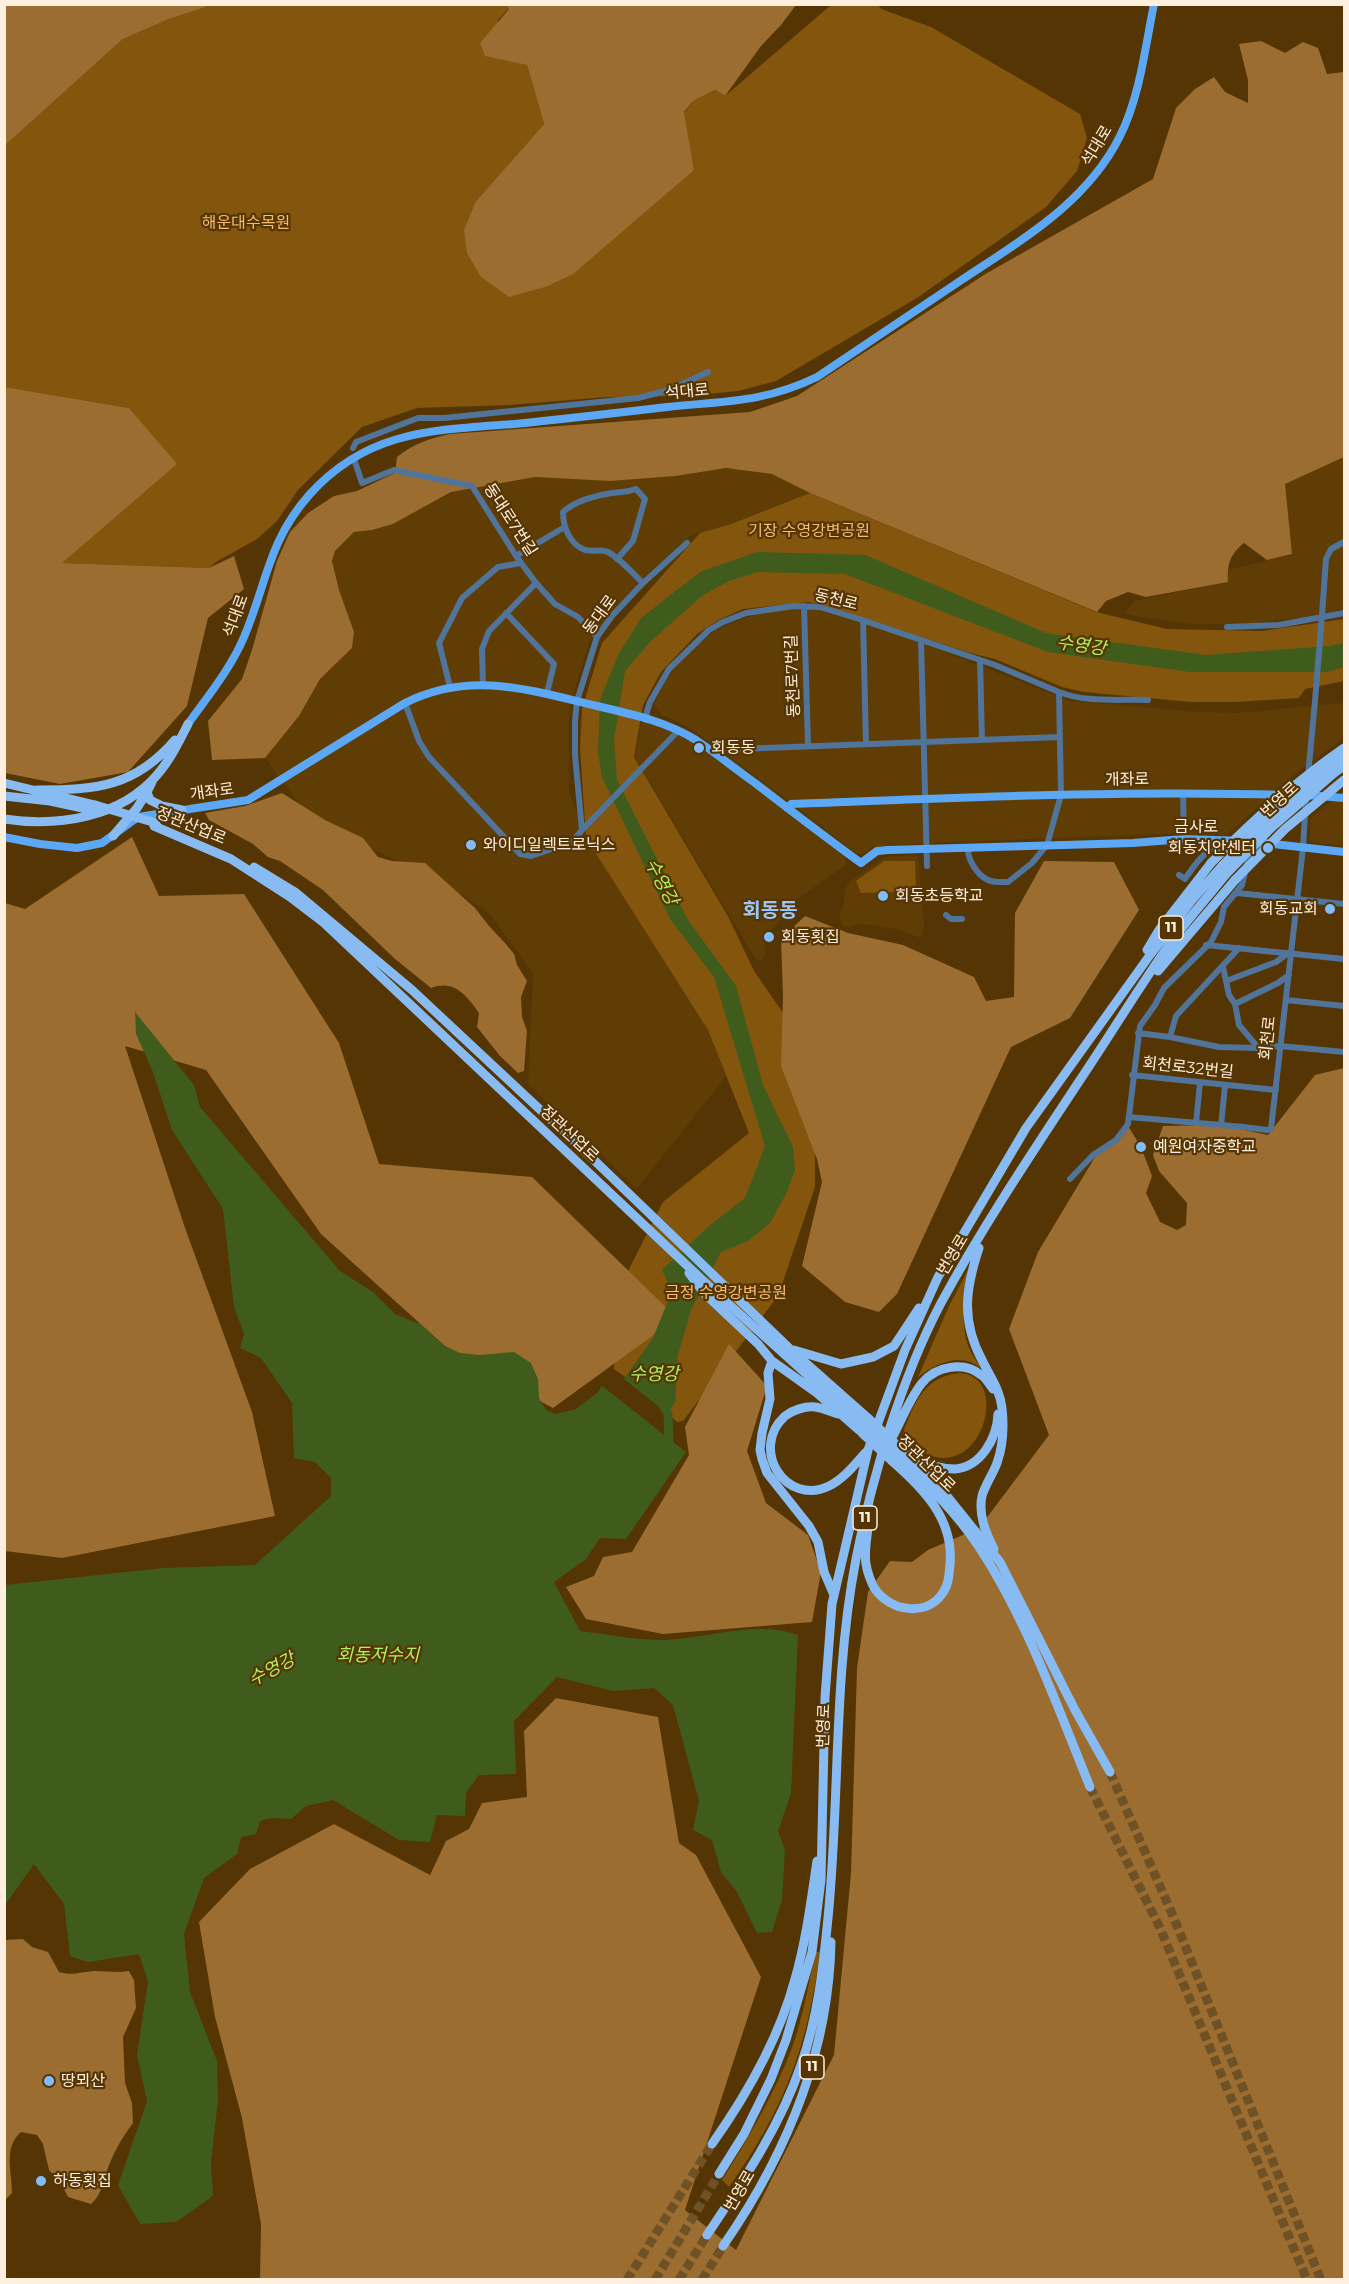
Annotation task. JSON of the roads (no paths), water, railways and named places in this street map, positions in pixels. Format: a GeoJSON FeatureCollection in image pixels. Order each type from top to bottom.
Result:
{"type":"FeatureCollection","features":[{"type":"Feature","properties":{"kind":"highway"},"geometry":{"type":"LineString","coordinates":[[113,836],[137,808],[188,724]]}},
{"type":"Feature","properties":{"kind":"highway"},"geometry":{"type":"LineString","coordinates":[[37,790],[104,785],[135,775],[150,766],[188,724]]}},
{"type":"Feature","properties":{"kind":"highway"},"geometry":{"type":"LineString","coordinates":[[1123,992],[1159,930],[1211,863],[1269,805],[1344,748]]}},
{"type":"Feature","properties":{"kind":"highway","name":"번영로"},"geometry":{"type":"LineString","coordinates":[[723,2246],[758,2191],[784,2142],[806,2087],[816,2054],[831,1978],[833,1869],[843,1658],[856,1561],[869,1501],[895,1414],[923,1341],[941,1303],[1021,1170],[1171,943],[1225,869],[1269,818],[1332,770],[1344,755]]}},
{"type":"Feature","properties":{"kind":"highway","name":"번영로"},"geometry":{"type":"LineString","coordinates":[[1332,770],[1344,766]]}},
{"type":"Feature","properties":{"kind":"highway"},"geometry":{"type":"LineString","coordinates":[[4,819],[47,823],[81,818],[122,802],[157,775]]}},
{"type":"Feature","properties":{"kind":"highway"},"geometry":{"type":"LineString","coordinates":[[1133,1001],[1285,829],[1344,780]]}},
{"type":"Feature","properties":{"kind":"highway"},"geometry":{"type":"LineString","coordinates":[[4,783],[37,790],[155,825]]}},
{"type":"Feature","properties":{"kind":"highway"},"geometry":{"type":"LineString","coordinates":[[147,792],[154,803],[183,810]]}},
{"type":"Feature","properties":{"kind":"highway"},"geometry":{"type":"LineString","coordinates":[[4,796],[93,808]]}},
{"type":"Feature","properties":{"kind":"highway","name":"정관산업로"},"geometry":{"type":"LineString","coordinates":[[155,825],[223,851],[295,892],[412,990],[595,1161],[786,1350]]}},
{"type":"Feature","properties":{"kind":"highway","name":"정관산업로"},"geometry":{"type":"LineString","coordinates":[[155,825],[231,859],[290,897],[324,923],[403,1000],[640,1219],[712,1290],[786,1350]]}},
{"type":"Feature","properties":{"kind":"highway","name":"번영로"},"geometry":{"type":"LineString","coordinates":[[719,2174],[744,2134],[771,2079],[798,2003],[812,1953],[821,1880],[825,1697],[834,1596],[868,1450],[905,1350],[938,1277],[1026,1128],[1192,900],[1225,869]]}},
{"type":"Feature","properties":{"kind":"highway"},"geometry":{"type":"LineString","coordinates":[[985,1231],[968,1286],[967,1312],[971,1336],[982,1362],[998,1386],[1002,1407],[1001,1447],[982,1496],[982,1515],[987,1534],[1000,1562]]}},
{"type":"Feature","properties":{"kind":"highway"},"geometry":{"type":"LineString","coordinates":[[669,1248],[704,1293],[772,1360],[817,1393],[842,1415]]}},
{"type":"Feature","properties":{"kind":"highway"},"geometry":{"type":"LineString","coordinates":[[786,1350],[841,1364],[862,1361],[884,1353],[900,1340],[938,1277]]}},
{"type":"Feature","properties":{"kind":"highway"},"geometry":{"type":"LineString","coordinates":[[786,1350],[896,1455],[938,1511],[948,1530],[950,1555],[948,1582],[942,1595],[931,1605],[915,1609],[900,1607],[875,1590],[866,1562],[869,1501]]}},
{"type":"Feature","properties":{"kind":"highway"},"geometry":{"type":"LineString","coordinates":[[772,1360],[768,1373],[770,1399],[760,1450],[762,1459],[767,1473],[804,1519],[818,1542],[824,1572],[834,1596]]}},
{"type":"Feature","properties":{"kind":"highway"},"geometry":{"type":"LineString","coordinates":[[883,1454],[922,1382],[939,1370],[962,1367],[981,1374],[994,1392],[998,1406],[995,1434],[988,1449],[972,1463],[957,1469],[938,1468],[909,1457]]}},
{"type":"Feature","properties":{"kind":"highway"},"geometry":{"type":"LineString","coordinates":[[868,1450],[839,1480],[827,1487],[814,1490],[801,1489],[788,1483],[778,1474],[772,1462],[770,1448],[772,1435],[778,1423],[789,1413],[801,1408],[815,1407],[842,1415],[865,1426],[896,1455]]}},
{"type":"Feature","properties":{"kind":"highway","name":"정관산업로"},"geometry":{"type":"LineString","coordinates":[[896,1455],[909,1457],[947,1496],[1000,1562],[1075,1710],[1110,1772]]}},
{"type":"Feature","properties":{"kind":"highway","name":"정관산업로"},"geometry":{"type":"LineString","coordinates":[[896,1455],[944,1501],[980,1548],[1023,1626],[1090,1787]]}},
{"type":"Feature","properties":{"kind":"highway"},"geometry":{"type":"LineString","coordinates":[[914,1480],[967,1531]]}},
{"type":"Feature","properties":{"kind":"highway","name":"번영로"},"geometry":{"type":"LineString","coordinates":[[712,2144],[752,2083],[785,2012],[806,1934],[822,1829]]}},
{"type":"Feature","properties":{"kind":"highway","name":"번영로"},"geometry":{"type":"LineString","coordinates":[[706,2235],[765,2145],[801,2067],[822,1987],[833,1869]]}},
{"type":"Feature","properties":{"kind":"main road","name":"석대로"},"geometry":{"type":"LineString","coordinates":[[188,724],[224,674],[240,645],[270,558],[286,526],[309,495],[341,466],[380,444],[421,432],[741,401],[790,390],[817,377],[1019,242],[1085,188],[1112,150],[1135,98],[1154,4]]}},
{"type":"Feature","properties":{"kind":"main road","name":"개좌로"},"geometry":{"type":"LineString","coordinates":[[4,837],[77,848],[102,843],[138,818],[248,800],[405,703],[426,693],[450,687],[483,685],[509,686],[547,693],[644,717],[678,731],[710,750],[787,808],[791,804],[1060,795],[1183,793],[1306,795],[1344,798]]}},
{"type":"Feature","properties":{"kind":"main road","name":"금사로"},"geometry":{"type":"LineString","coordinates":[[787,808],[861,863],[877,851],[1184,839],[1263,843],[1344,852]]}},
{"type":"Feature","properties":{"kind":"street"},"geometry":{"type":"LineString","coordinates":[[352,448],[356,442],[418,418],[444,418],[638,399],[669,390],[708,372]]}},
{"type":"Feature","properties":{"kind":"street","name":"동대로7번길"},"geometry":{"type":"LineString","coordinates":[[355,462],[362,483],[394,470],[472,486],[516,556],[536,583],[555,604],[578,617],[597,637]]}},
{"type":"Feature","properties":{"kind":"street"},"geometry":{"type":"LineString","coordinates":[[617,558],[633,541],[645,499],[636,489],[623,494],[614,492],[570,504],[562,512],[563,528],[576,544],[585,550],[606,551],[617,558],[643,583]]}},
{"type":"Feature","properties":{"kind":"street"},"geometry":{"type":"LineString","coordinates":[[516,556],[563,528]]}},
{"type":"Feature","properties":{"kind":"street"},"geometry":{"type":"LineString","coordinates":[[1331,797],[1308,777],[1326,559],[1331,549],[1344,542]]}},
{"type":"Feature","properties":{"kind":"street","name":"동대로"},"geometry":{"type":"LineString","coordinates":[[580,702],[597,637],[612,616],[643,583],[687,543]]}},
{"type":"Feature","properties":{"kind":"street"},"geometry":{"type":"LineString","coordinates":[[450,687],[439,643],[462,598],[498,567],[521,563]]}},
{"type":"Feature","properties":{"kind":"street"},"geometry":{"type":"LineString","coordinates":[[483,685],[482,649],[489,631],[536,583]]}},
{"type":"Feature","properties":{"kind":"street","name":"동천로"},"geometry":{"type":"LineString","coordinates":[[644,717],[669,669],[709,630],[746,614],[804,606],[830,610],[863,620],[980,660],[1071,697],[1148,700]]}},
{"type":"Feature","properties":{"kind":"street","name":"동천로7번길"},"geometry":{"type":"LineString","coordinates":[[804,606],[808,746]]}},
{"type":"Feature","properties":{"kind":"street"},"geometry":{"type":"LineString","coordinates":[[506,613],[554,664],[547,693]]}},
{"type":"Feature","properties":{"kind":"street"},"geometry":{"type":"LineString","coordinates":[[1227,627],[1279,625],[1344,614]]}},
{"type":"Feature","properties":{"kind":"street"},"geometry":{"type":"LineString","coordinates":[[863,620],[866,744]]}},
{"type":"Feature","properties":{"kind":"street"},"geometry":{"type":"LineString","coordinates":[[921,641],[927,866]]}},
{"type":"Feature","properties":{"kind":"street"},"geometry":{"type":"LineString","coordinates":[[980,660],[982,740]]}},
{"type":"Feature","properties":{"kind":"street"},"geometry":{"type":"LineString","coordinates":[[968,847],[970,858],[980,875],[989,880],[1008,882],[1032,863],[1047,845],[1060,795],[1059,692]]}},
{"type":"Feature","properties":{"kind":"street"},"geometry":{"type":"LineString","coordinates":[[580,702],[575,755],[582,830]]}},
{"type":"Feature","properties":{"kind":"street"},"geometry":{"type":"LineString","coordinates":[[405,703],[419,741],[429,757],[520,854],[531,856],[572,842],[678,731]]}},
{"type":"Feature","properties":{"kind":"street"},"geometry":{"type":"LineString","coordinates":[[710,750],[1059,737]]}},
{"type":"Feature","properties":{"kind":"street","name":"회천로"},"geometry":{"type":"LineString","coordinates":[[1129,1117],[1271,1129],[1289,975],[1289,954],[1303,848],[1308,777]]}},
{"type":"Feature","properties":{"kind":"street"},"geometry":{"type":"LineString","coordinates":[[1183,793],[1184,839]]}},
{"type":"Feature","properties":{"kind":"street"},"geometry":{"type":"LineString","coordinates":[[1179,875],[1185,879],[1202,857],[1215,845],[1226,840],[1248,860]]}},
{"type":"Feature","properties":{"kind":"street"},"geometry":{"type":"LineString","coordinates":[[1070,1179],[1093,1155],[1116,1140],[1128,1124],[1132,1075],[1140,1026],[1164,988],[1211,942],[1218,932],[1224,907],[1237,893],[1248,860],[1263,843]]}},
{"type":"Feature","properties":{"kind":"street"},"geometry":{"type":"LineString","coordinates":[[1237,893],[1344,904]]}},
{"type":"Feature","properties":{"kind":"street"},"geometry":{"type":"LineString","coordinates":[[946,915],[951,920],[962,919]]}},
{"type":"Feature","properties":{"kind":"street"},"geometry":{"type":"LineString","coordinates":[[1206,945],[1344,959]]}},
{"type":"Feature","properties":{"kind":"street"},"geometry":{"type":"LineString","coordinates":[[1170,1037],[1176,1016],[1239,948]]}},
{"type":"Feature","properties":{"kind":"street"},"geometry":{"type":"LineString","coordinates":[[1226,981],[1276,962],[1289,954]]}},
{"type":"Feature","properties":{"kind":"street"},"geometry":{"type":"LineString","coordinates":[[1223,967],[1239,1025],[1257,1048]]}},
{"type":"Feature","properties":{"kind":"street"},"geometry":{"type":"LineString","coordinates":[[1235,1004],[1278,983],[1289,975]]}},
{"type":"Feature","properties":{"kind":"street"},"geometry":{"type":"LineString","coordinates":[[1286,1000],[1344,1006]]}},
{"type":"Feature","properties":{"kind":"street"},"geometry":{"type":"LineString","coordinates":[[1138,1033],[1219,1047],[1280,1046],[1344,1052]]}},
{"type":"Feature","properties":{"kind":"street","name":"회천로32번길"},"geometry":{"type":"LineString","coordinates":[[1132,1075],[1276,1090]]}},
{"type":"Feature","properties":{"kind":"street"},"geometry":{"type":"LineString","coordinates":[[1196,1123],[1200,1083]]}},
{"type":"Feature","properties":{"kind":"street"},"geometry":{"type":"LineString","coordinates":[[1221,1125],[1225,1086]]}},
{"type":"Feature","properties":{"kind":"water","name":"수영강"},"geometry":{"type":"Polygon","coordinates":[[[757,552],[865,555],[1046,633],[1206,655],[1344,643],[1344,667],[1326,672],[1190,672],[1048,652],[845,574],[758,572],[729,581],[703,595],[651,641],[625,671],[614,740],[617,780],[688,920],[736,986],[763,1085],[793,1147],[795,1170],[787,1192],[770,1223],[748,1241],[721,1252],[691,1310],[678,1355],[675,1402],[668,1414],[624,1379],[653,1338],[672,1291],[662,1270],[708,1227],[745,1198],[765,1146],[714,977],[670,919],[602,777],[598,752],[600,700],[618,655],[641,618],[700,572],[757,552]]]}},
{"type":"Feature","properties":{"kind":"water","name":"회동저수지"},"geometry":{"type":"Polygon","coordinates":[[[135,1012],[194,1085],[200,1107],[340,1271],[373,1292],[395,1314],[420,1324],[443,1345],[460,1353],[479,1355],[514,1352],[531,1363],[538,1379],[539,1398],[546,1410],[556,1414],[576,1409],[597,1393],[602,1386],[686,1452],[626,1539],[600,1538],[586,1559],[554,1582],[580,1631],[657,1640],[683,1639],[749,1629],[766,1629],[798,1635],[791,1793],[778,1831],[785,1850],[782,1900],[772,1932],[757,1933],[737,1892],[721,1872],[712,1840],[693,1830],[699,1801],[673,1705],[654,1688],[613,1691],[557,1677],[514,1721],[516,1774],[479,1775],[466,1793],[465,1816],[437,1815],[430,1842],[399,1840],[333,1800],[306,1806],[291,1819],[271,1818],[260,1821],[256,1834],[241,1837],[237,1854],[204,1878],[184,1934],[190,1992],[217,2061],[218,2099],[211,2163],[213,2196],[176,2222],[140,2224],[118,2185],[147,2101],[137,2055],[148,1981],[139,1954],[88,1962],[70,1956],[64,1904],[34,1864],[5,1905],[5,1585],[163,1568],[255,1565],[331,1496],[331,1478],[315,1462],[294,1458],[292,1403],[261,1358],[240,1348],[244,1334],[234,1307],[223,1209],[172,1130],[153,1072],[136,1034],[135,1012]]]}},
{"type":"Feature","properties":{"kind":"waterway","name":"수영강"},"geometry":{"type":"LineString","coordinates":[[661,1444],[669,1440],[668,1414],[663,1405]]}},
{"type":"Feature","properties":{"kind":"tunnel"},"geometry":{"type":"LineString","coordinates":[[1110,1772],[1173,1916],[1321,2280]]}},
{"type":"Feature","properties":{"kind":"tunnel"},"geometry":{"type":"LineString","coordinates":[[1090,1787],[1160,1928],[1307,2280]]}},
{"type":"Feature","properties":{"kind":"tunnel"},"geometry":{"type":"LineString","coordinates":[[627,2280],[712,2144]]}},
{"type":"Feature","properties":{"kind":"tunnel"},"geometry":{"type":"LineString","coordinates":[[655,2280],[719,2174]]}},
{"type":"Feature","properties":{"kind":"tunnel"},"geometry":{"type":"LineString","coordinates":[[679,2280],[707,2235]]}},
{"type":"Feature","properties":{"kind":"tunnel"},"geometry":{"type":"LineString","coordinates":[[702,2280],[723,2246]]}},
{"type":"Feature","properties":{"kind":"place","name":"회동동"},"geometry":{"type":"Point","coordinates":[699,748]}},
{"type":"Feature","properties":{"kind":"place","name":"와이디일렉트로닉스"},"geometry":{"type":"Point","coordinates":[471,845]}},
{"type":"Feature","properties":{"kind":"place","name":"회동치안센터"},"geometry":{"type":"Point","coordinates":[1268,848]}},
{"type":"Feature","properties":{"kind":"place","name":"회동초등학교"},"geometry":{"type":"Point","coordinates":[883,896]}},
{"type":"Feature","properties":{"kind":"place","name":"회동교회"},"geometry":{"type":"Point","coordinates":[1330,909]}},
{"type":"Feature","properties":{"kind":"place","name":"회동횟집"},"geometry":{"type":"Point","coordinates":[769,937]}},
{"type":"Feature","properties":{"kind":"place","name":"예원여자중학교"},"geometry":{"type":"Point","coordinates":[1141,1147]}},
{"type":"Feature","properties":{"kind":"place","name":"땅뫼산"},"geometry":{"type":"Point","coordinates":[49,2081]}},
{"type":"Feature","properties":{"kind":"place","name":"하동횟집"},"geometry":{"type":"Point","coordinates":[41,2181]}},
{"type":"Feature","properties":{"kind":"district","name":"회동동"},"geometry":{"type":"Point","coordinates":[770,911]}},
{"type":"Feature","properties":{"kind":"park label","name":"해운대수목원"},"geometry":{"type":"Point","coordinates":[246,223]}},
{"type":"Feature","properties":{"kind":"park label","name":"기장 수영강변공원"},"geometry":{"type":"Point","coordinates":[809,531]}},
{"type":"Feature","properties":{"kind":"park label","name":"금정 수영강변공원"},"geometry":{"type":"Point","coordinates":[726,1293]}}]}
